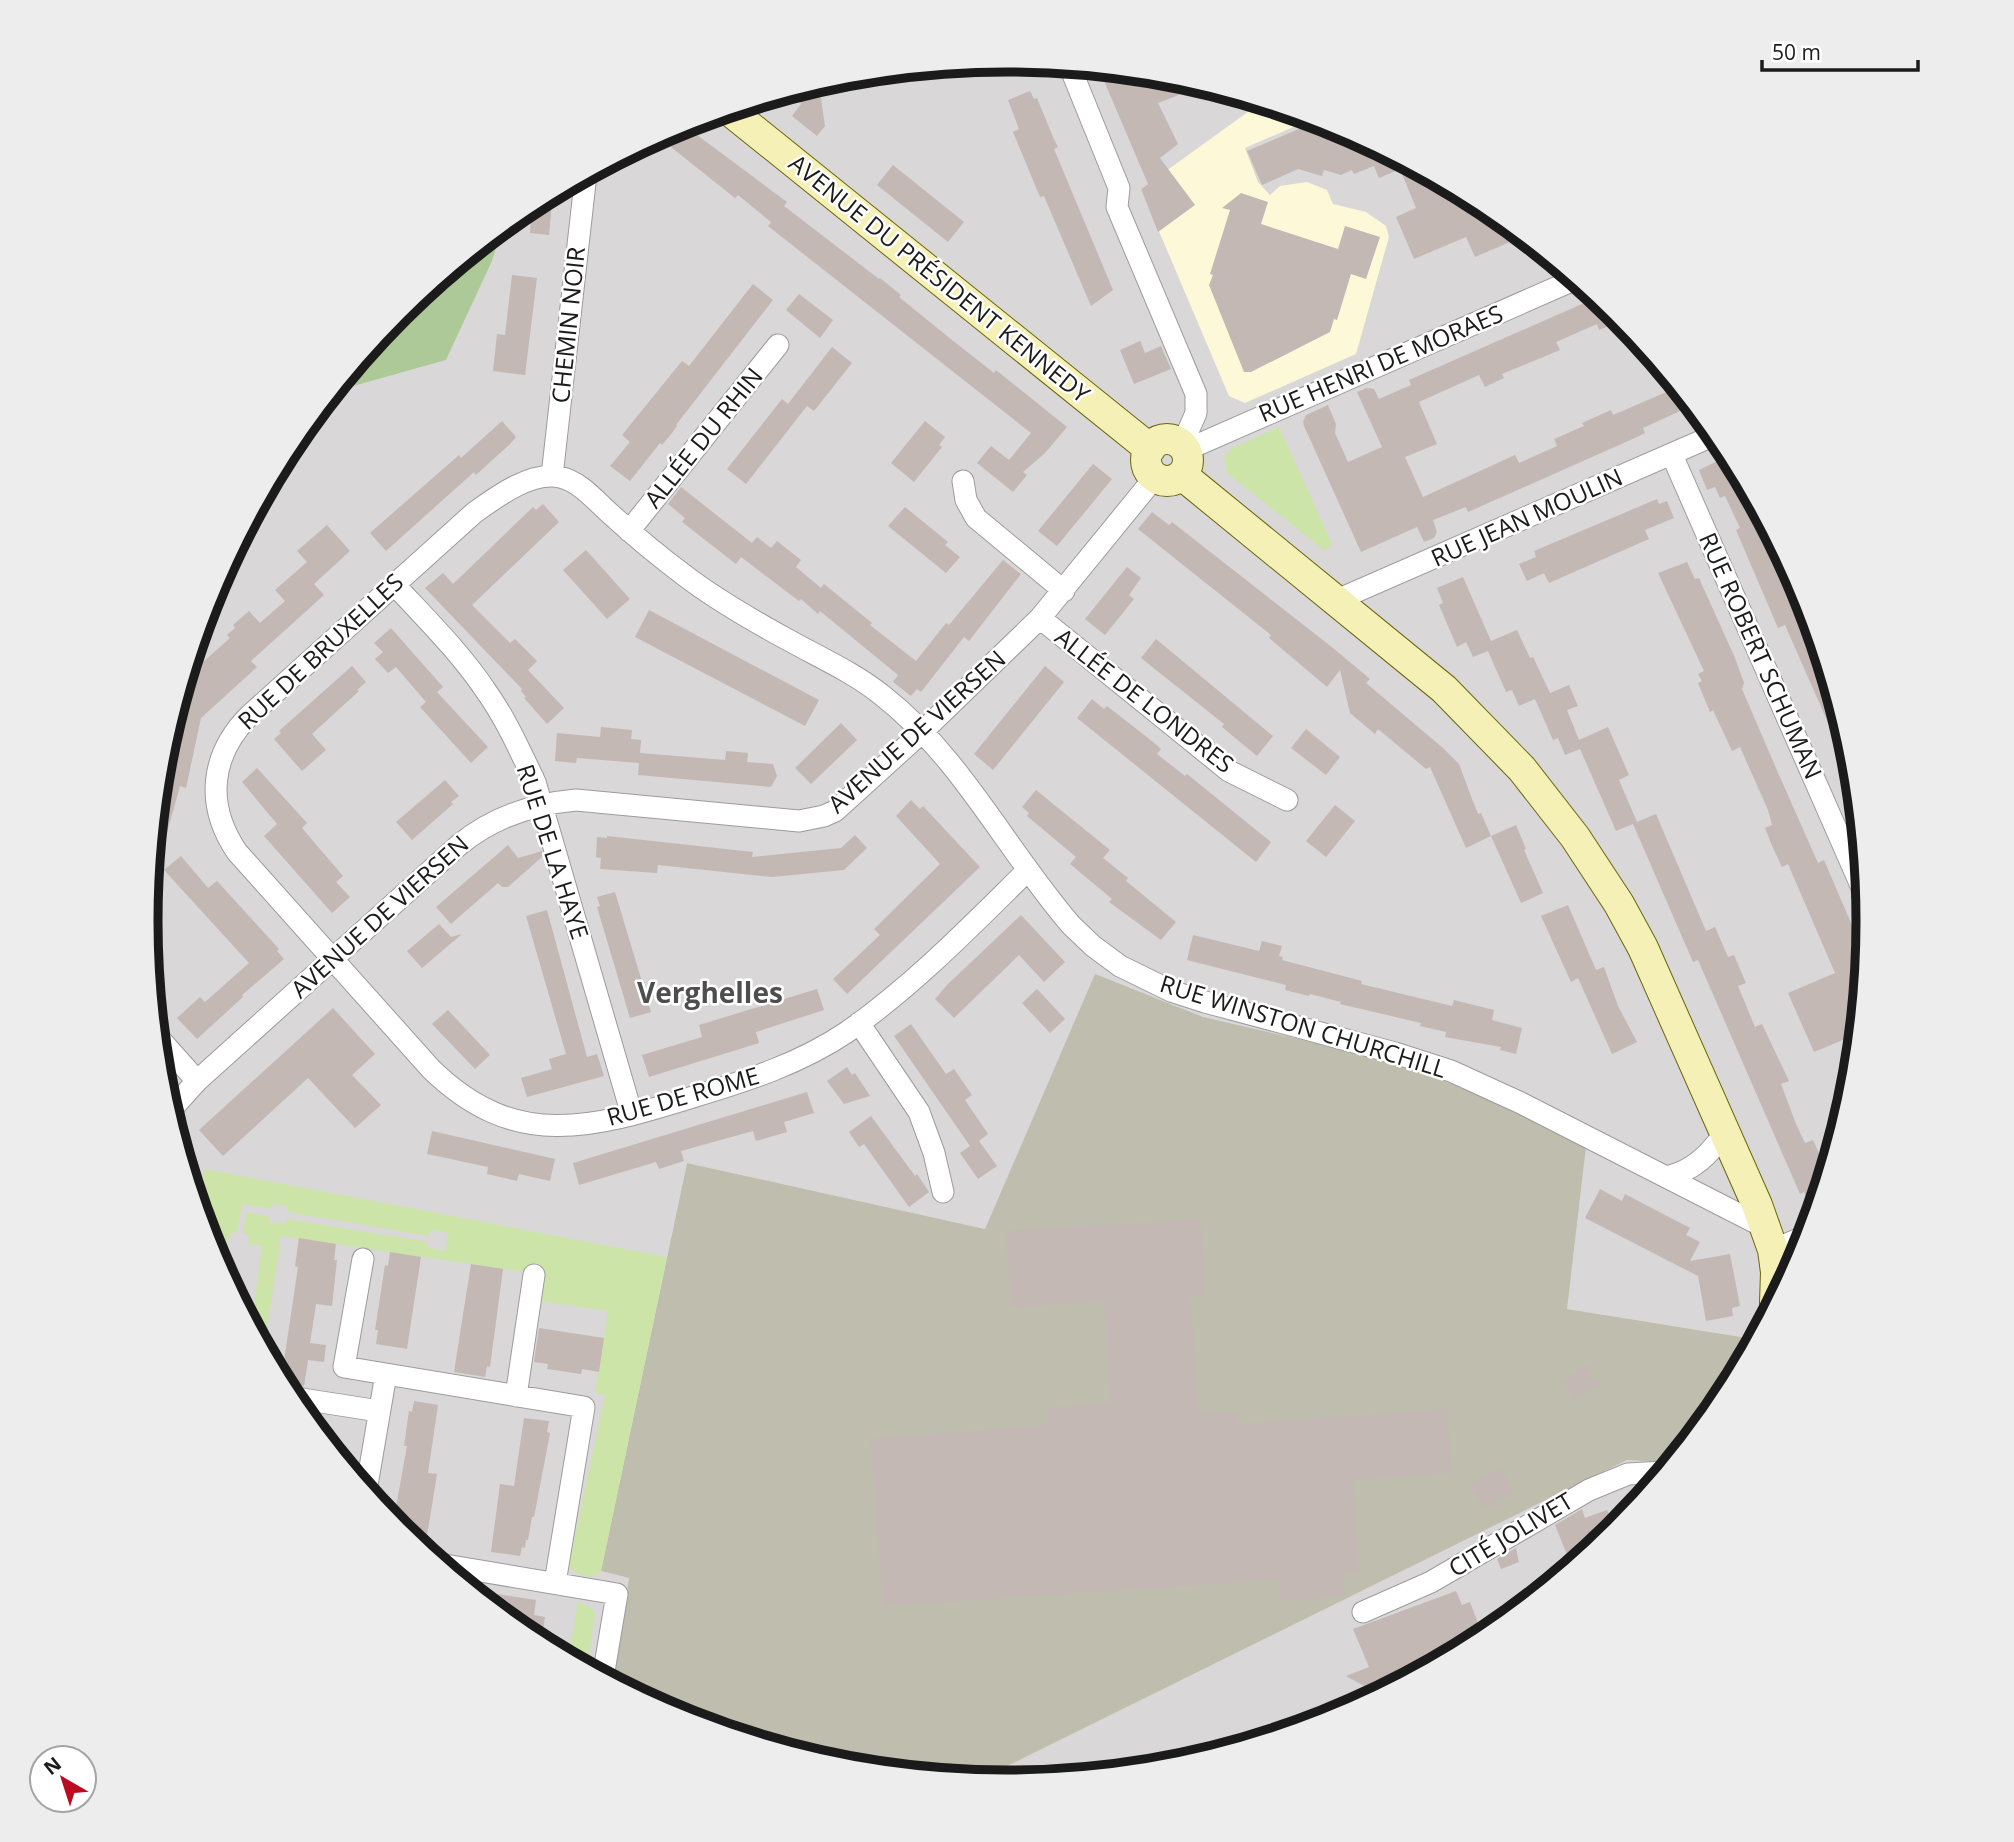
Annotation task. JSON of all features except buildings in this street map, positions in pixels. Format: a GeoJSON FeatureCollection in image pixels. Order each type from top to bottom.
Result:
{"type":"FeatureCollection","features":[{"type":"Feature","properties":{"kind":"street"},"geometry":{"type":"LineString","coordinates":[[1073,75],[1119,188],[1117,207],[1196,394],[1196,413],[1171,459]]}},
{"type":"Feature","properties":{"kind":"street","name":"AVENUE DU PRÉSIDENT KENNEDY"},"geometry":{"type":"LineString","coordinates":[[737,116],[1171,459],[1466,710],[1522,769],[1605,882],[1634,930],[1726,1132],[1770,1239],[1776,1282]]}},
{"type":"Feature","properties":{"kind":"street","name":"CHEMIN NOIR"},"geometry":{"type":"LineString","coordinates":[[552,476],[585,184]]}},
{"type":"Feature","properties":{"kind":"street","name":"RUE HENRI DE MORAES"},"geometry":{"type":"LineString","coordinates":[[1171,459],[1567,283]]}},
{"type":"Feature","properties":{"kind":"street","name":"ALLÉE DU RHIN"},"geometry":{"type":"LineString","coordinates":[[629,531],[778,345]]}},
{"type":"Feature","properties":{"kind":"street","name":"RUE JEAN MOULIN"},"geometry":{"type":"LineString","coordinates":[[1337,600],[1706,439]]}},
{"type":"Feature","properties":{"kind":"street","name":"RUE ROBERT SCHUMAN"},"geometry":{"type":"LineString","coordinates":[[1672,455],[1854,870]]}},
{"type":"Feature","properties":{"kind":"street","name":"AVENUE DE VIERSEN"},"geometry":{"type":"LineString","coordinates":[[178,1102],[197,1081],[470,836],[511,813],[576,800],[787,821],[810,820],[844,805],[1040,618],[1171,459]]}},
{"type":"Feature","properties":{"kind":"street"},"geometry":{"type":"LineString","coordinates":[[552,476],[569,480],[578,486],[629,531]]}},
{"type":"Feature","properties":{"kind":"street","name":"RUE DE BRUXELLES"},"geometry":{"type":"LineString","coordinates":[[332,960],[231,843],[219,815],[216,788],[217,772],[225,746],[239,725],[485,505],[526,482],[552,476]]}},
{"type":"Feature","properties":{"kind":"street"},"geometry":{"type":"LineString","coordinates":[[963,481],[966,500],[976,518],[1064,590]]}},
{"type":"Feature","properties":{"kind":"street","name":"RUE WINSTON CHURCHILL"},"geometry":{"type":"LineString","coordinates":[[629,531],[722,602],[841,668],[873,688],[896,707],[956,772],[1061,913],[1093,946],[1120,966],[1190,998],[1388,1051],[1451,1071],[1530,1107],[1667,1177],[1770,1239]]}},
{"type":"Feature","properties":{"kind":"street","name":"RUE DE LA HAYE"},"geometry":{"type":"LineString","coordinates":[[394,584],[464,661],[486,690],[514,739],[543,805],[632,1115]]}},
{"type":"Feature","properties":{"kind":"street","name":"ALLÉE DE LONDRES"},"geometry":{"type":"LineString","coordinates":[[1040,618],[1229,771],[1287,800]]}},
{"type":"Feature","properties":{"kind":"street","name":"RUE DE ROME"},"geometry":{"type":"LineString","coordinates":[[332,960],[452,1089],[499,1115],[550,1126],[580,1126],[632,1115],[734,1085],[781,1067],[832,1041],[892,997],[1028,870]]}},
{"type":"Feature","properties":{"kind":"street"},"geometry":{"type":"LineString","coordinates":[[859,1023],[919,1112],[934,1153],[943,1192]]}},
{"type":"Feature","properties":{"kind":"street"},"geometry":{"type":"LineString","coordinates":[[168,1048],[197,1081]]}},
{"type":"Feature","properties":{"kind":"street"},"geometry":{"type":"LineString","coordinates":[[1667,1177],[1689,1170],[1699,1163],[1726,1132]]}},
{"type":"Feature","properties":{"kind":"street"},"geometry":{"type":"LineString","coordinates":[[1770,1239],[1796,1236]]}},
{"type":"Feature","properties":{"kind":"street"},"geometry":{"type":"LineString","coordinates":[[363,1259],[344,1367],[584,1407],[555,1583]]}},
{"type":"Feature","properties":{"kind":"street"},"geometry":{"type":"LineString","coordinates":[[516,1396],[534,1275]]}},
{"type":"Feature","properties":{"kind":"street"},"geometry":{"type":"LineString","coordinates":[[368,1480],[386,1374]]}},
{"type":"Feature","properties":{"kind":"street"},"geometry":{"type":"LineString","coordinates":[[306,1399],[380,1410]]}},
{"type":"Feature","properties":{"kind":"street","name":"CITÉ JOLIVET"},"geometry":{"type":"LineString","coordinates":[[1363,1612],[1431,1582],[1589,1490],[1628,1474],[1652,1473]]}},
{"type":"Feature","properties":{"kind":"street"},"geometry":{"type":"LineString","coordinates":[[456,1567],[617,1594],[604,1668]]}},
{"type":"Feature","properties":{"kind":"shaded area"},"geometry":{"type":"Polygon","coordinates":[[[1007,72],[1118,79],[1173,88],[1280,117],[1332,136],[1383,159],[1479,215],[1524,247],[1567,283],[1608,320],[1681,404],[1742,496],[1769,545],[1792,596],[1827,701],[1840,755],[1849,810],[1856,921],[1849,1032],[1840,1087],[1811,1194],[1792,1246],[1747,1338],[1567,1309],[1203,1017],[1095,975],[985,1229],[687,1163],[601,1571],[629,1578],[614,1674],[535,1627],[490,1595],[447,1559],[406,1522],[333,1438],[301,1393],[245,1297],[203,1194],[174,1087],[165,1032],[158,921],[165,810],[174,755],[203,648],[245,545],[301,449],[346,388],[446,360],[492,261],[498,241],[535,215],[631,159],[682,136],[787,101],[841,88],[896,79],[1007,72]]]}},
{"type":"Feature","properties":{"kind":"shaded area"},"geometry":{"type":"Polygon","coordinates":[[[1252,109],[1300,124],[1245,148],[1258,182],[1270,195],[1280,186],[1307,182],[1327,190],[1333,204],[1366,212],[1386,226],[1389,237],[1356,354],[1245,403],[1229,396],[1141,189],[1252,109]]]}},
{"type":"Feature","properties":{"kind":"shaded area"},"geometry":{"type":"Polygon","coordinates":[[[1095,974],[1203,1017],[1381,1058],[1506,1104],[1586,1146],[1567,1309],[1747,1338],[1713,1393],[1661,1462],[1627,1460],[1000,1770],[896,1763],[787,1741],[682,1706],[614,1674],[629,1578],[601,1571],[687,1163],[985,1229],[1095,974]]]}},
{"type":"Feature","properties":{"kind":"shaded area"},"geometry":{"type":"Polygon","coordinates":[[[1627,1460],[1661,1462],[1608,1522],[1524,1595],[1479,1627],[1383,1683],[1280,1725],[1173,1754],[1063,1768],[1000,1770],[1627,1460]]]}},
{"type":"Feature","properties":{"kind":"green space"},"geometry":{"type":"Polygon","coordinates":[[[498,241],[492,261],[446,360],[346,388],[406,320],[498,241]]]}},
{"type":"Feature","properties":{"kind":"green space"},"geometry":{"type":"Polygon","coordinates":[[[1279,427],[1332,544],[1325,551],[1227,473],[1224,458],[1232,448],[1279,427]]]}},
{"type":"Feature","properties":{"kind":"green space"},"geometry":{"type":"Polygon","coordinates":[[[205,1169],[667,1257],[601,1571],[590,1577],[581,1575],[570,1568],[570,1560],[605,1395],[595,1393],[608,1311],[540,1301],[525,1272],[281,1236],[266,1335],[253,1312],[262,1246],[248,1244],[249,1235],[243,1234],[246,1212],[270,1217],[269,1222],[285,1224],[287,1219],[428,1242],[427,1247],[445,1251],[448,1233],[430,1230],[429,1236],[288,1212],[288,1206],[272,1204],[271,1209],[242,1204],[237,1233],[231,1232],[229,1241],[220,1240],[202,1190],[205,1169]]]}},
{"type":"Feature","properties":{"kind":"green space"},"geometry":{"type":"Polygon","coordinates":[[[578,1602],[592,1608],[595,1614],[588,1659],[570,1648],[578,1602]]]}},
{"type":"Feature","properties":{"kind":"district","name":"Verghelles"},"geometry":{"type":"Point","coordinates":[710,993]}}]}
